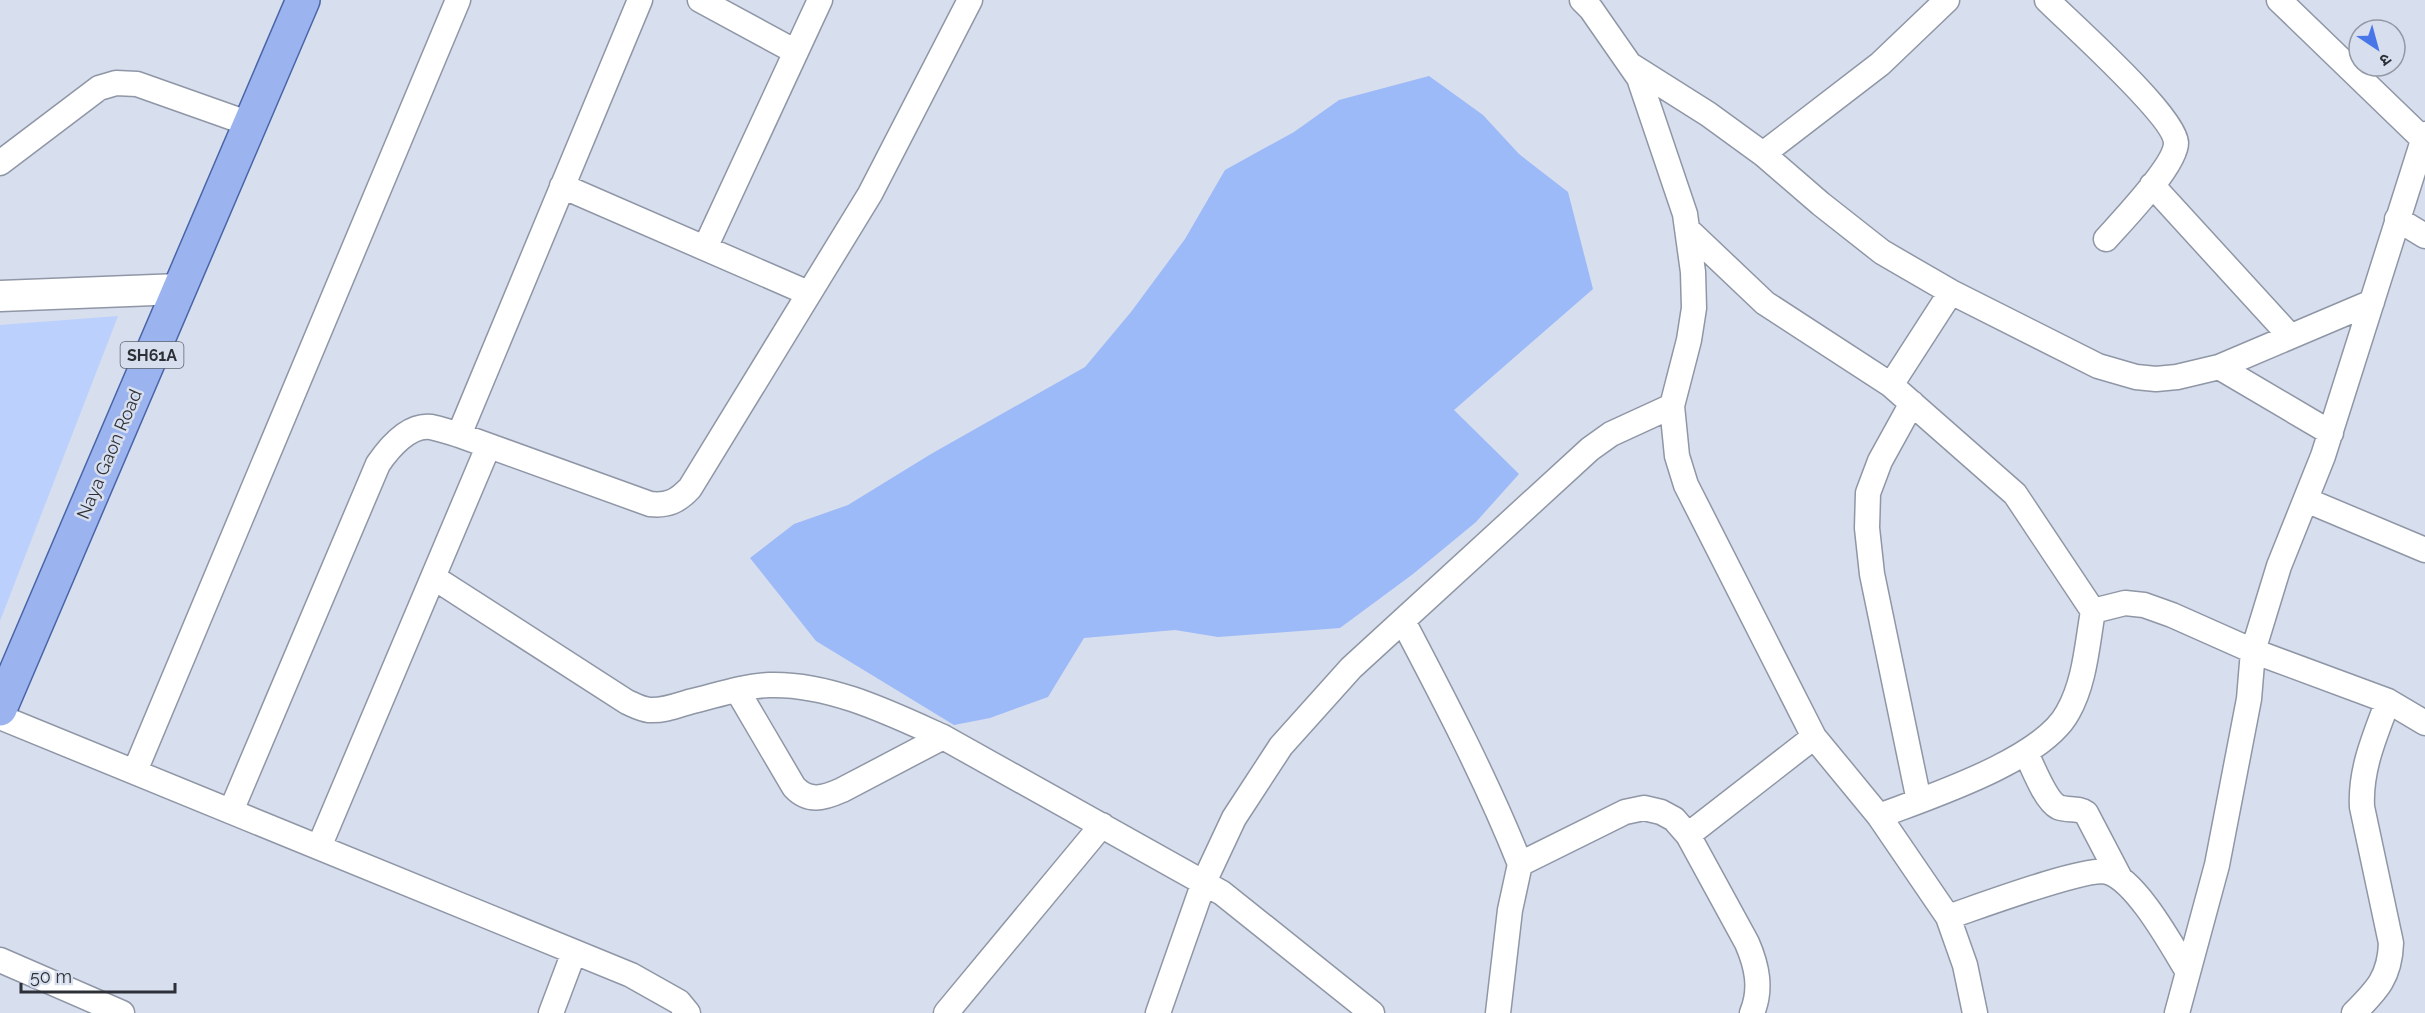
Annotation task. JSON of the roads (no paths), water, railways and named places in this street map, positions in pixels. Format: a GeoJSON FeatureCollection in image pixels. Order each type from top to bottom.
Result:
{"type":"FeatureCollection","features":[{"type":"Feature","properties":{"kind":"main road","name":"Naya Gaon Road"},"geometry":{"type":"LineString","coordinates":[[0,709],[303,0]]}},
{"type":"Feature","properties":{"kind":"street"},"geometry":{"type":"LineString","coordinates":[[135,771],[458,0]]}},
{"type":"Feature","properties":{"kind":"street"},"geometry":{"type":"LineString","coordinates":[[459,435],[640,0]]}},
{"type":"Feature","properties":{"kind":"street"},"geometry":{"type":"LineString","coordinates":[[700,0],[796,52]]}},
{"type":"Feature","properties":{"kind":"street"},"geometry":{"type":"LineString","coordinates":[[705,248],[820,0]]}},
{"type":"Feature","properties":{"kind":"street"},"geometry":{"type":"LineString","coordinates":[[231,812],[378,464],[387,451],[414,430],[428,427],[459,435],[650,504],[672,503],[690,488],[870,194],[970,0]]}},
{"type":"Feature","properties":{"kind":"street"},"geometry":{"type":"LineString","coordinates":[[1582,0],[1592,9],[1639,78],[1685,214],[1693,272],[1694,308],[1689,340],[1672,406],[1677,456],[1686,485],[1814,737],[1879,816],[1948,917],[1965,965],[1975,1013]]}},
{"type":"Feature","properties":{"kind":"street"},"geometry":{"type":"LineString","coordinates":[[1763,154],[1880,64],[1947,0]]}},
{"type":"Feature","properties":{"kind":"street"},"geometry":{"type":"LineString","coordinates":[[2047,0],[2147,99],[2172,131],[2176,142],[2173,153],[2152,185],[2106,239]]}},
{"type":"Feature","properties":{"kind":"street"},"geometry":{"type":"LineString","coordinates":[[2177,1013],[2217,865],[2249,699],[2253,651],[2279,566],[2331,433],[2424,138],[2279,0]]}},
{"type":"Feature","properties":{"kind":"street"},"geometry":{"type":"LineString","coordinates":[[1630,65],[1708,114],[1763,154],[1882,252],[1951,292],[2098,366],[2156,379],[2177,377],[2219,367],[2372,302]]}},
{"type":"Feature","properties":{"kind":"street"},"geometry":{"type":"LineString","coordinates":[[4,151],[99,88],[116,83],[137,84],[250,124]]}},
{"type":"Feature","properties":{"kind":"street"},"geometry":{"type":"LineString","coordinates":[[2152,185],[2290,336]]}},
{"type":"Feature","properties":{"kind":"street"},"geometry":{"type":"LineString","coordinates":[[562,186],[808,293]]}},
{"type":"Feature","properties":{"kind":"street"},"geometry":{"type":"LineString","coordinates":[[2397,219],[2425,236]]}},
{"type":"Feature","properties":{"kind":"street"},"geometry":{"type":"LineString","coordinates":[[1686,229],[1765,303],[1891,385],[2015,494],[2093,611],[2079,689],[2062,724],[2026,753],[2009,762],[1879,816]]}},
{"type":"Feature","properties":{"kind":"street"},"geometry":{"type":"LineString","coordinates":[[0,296],[180,289]]}},
{"type":"Feature","properties":{"kind":"street"},"geometry":{"type":"LineString","coordinates":[[1891,385],[1951,292]]}},
{"type":"Feature","properties":{"kind":"street"},"geometry":{"type":"LineString","coordinates":[[2219,367],[2331,433]]}},
{"type":"Feature","properties":{"kind":"street"},"geometry":{"type":"LineString","coordinates":[[1912,403],[1880,461],[1868,493],[1867,528],[1872,574],[1919,801]]}},
{"type":"Feature","properties":{"kind":"street"},"geometry":{"type":"LineString","coordinates":[[1158,1013],[1204,882],[1234,818],[1281,746],[1352,668],[1590,449],[1611,434],[1672,406]]}},
{"type":"Feature","properties":{"kind":"street"},"geometry":{"type":"LineString","coordinates":[[319,847],[488,447]]}},
{"type":"Feature","properties":{"kind":"street"},"geometry":{"type":"LineString","coordinates":[[2306,500],[2425,550]]}},
{"type":"Feature","properties":{"kind":"street"},"geometry":{"type":"LineString","coordinates":[[433,577],[627,702],[646,710],[670,708],[737,690],[771,685],[826,692],[896,715],[943,737],[1222,893],[1371,1013]]}},
{"type":"Feature","properties":{"kind":"street"},"geometry":{"type":"LineString","coordinates":[[2093,611],[2125,603],[2144,605],[2253,651],[2388,701],[2425,723]]}},
{"type":"Feature","properties":{"kind":"street"},"geometry":{"type":"LineString","coordinates":[[1403,621],[1463,737],[1502,818],[1520,864],[1510,910],[1498,1013]]}},
{"type":"Feature","properties":{"kind":"street"},"geometry":{"type":"LineString","coordinates":[[737,690],[794,787],[800,793],[813,798],[829,796],[842,790],[943,737]]}},
{"type":"Feature","properties":{"kind":"street"},"geometry":{"type":"LineString","coordinates":[[2354,1013],[2381,981],[2390,963],[2391,943],[2362,807],[2361,788],[2364,769],[2388,701]]}},
{"type":"Feature","properties":{"kind":"street"},"geometry":{"type":"LineString","coordinates":[[0,717],[631,975],[679,1002],[688,1013]]}},
{"type":"Feature","properties":{"kind":"street"},"geometry":{"type":"LineString","coordinates":[[1688,835],[1814,737]]}},
{"type":"Feature","properties":{"kind":"street"},"geometry":{"type":"LineString","coordinates":[[2026,753],[2049,800],[2061,808],[2082,810],[2086,813],[2120,878],[2150,912],[2188,972]]}},
{"type":"Feature","properties":{"kind":"street"},"geometry":{"type":"LineString","coordinates":[[1520,864],[1625,812],[1644,808],[1661,812],[1674,819],[1688,835],[1755,960],[1758,982],[1752,1013]]}},
{"type":"Feature","properties":{"kind":"street"},"geometry":{"type":"LineString","coordinates":[[946,1013],[1102,825]]}},
{"type":"Feature","properties":{"kind":"street"},"geometry":{"type":"LineString","coordinates":[[1948,917],[2062,879],[2095,871],[2107,872],[2120,878]]}},
{"type":"Feature","properties":{"kind":"street"},"geometry":{"type":"LineString","coordinates":[[551,1013],[574,952]]}},
{"type":"Feature","properties":{"kind":"street"},"geometry":{"type":"LineString","coordinates":[[0,960],[108,1010]]}}]}
